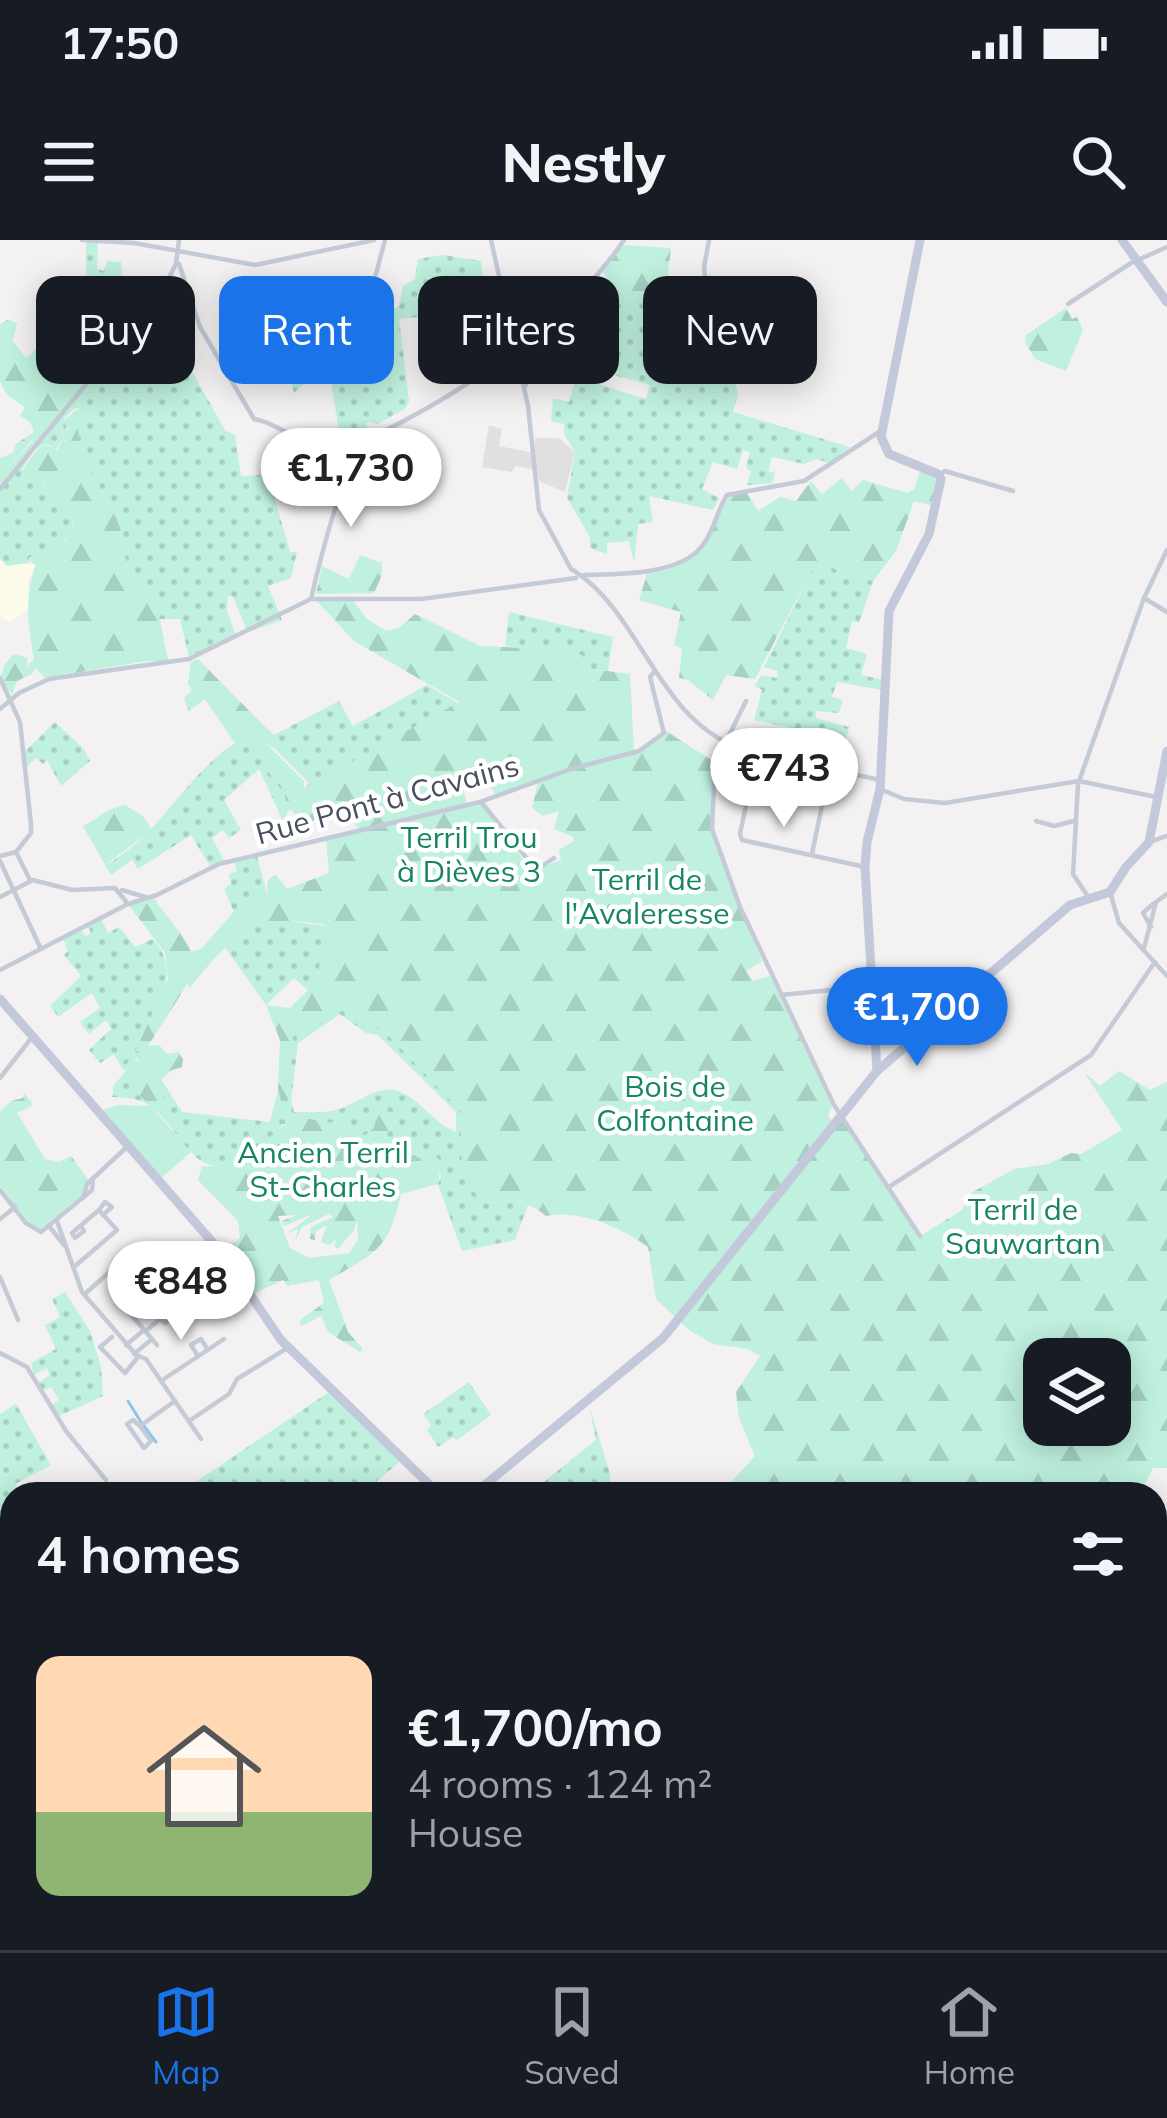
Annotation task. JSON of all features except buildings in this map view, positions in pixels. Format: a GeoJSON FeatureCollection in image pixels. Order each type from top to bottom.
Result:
{"type":"FeatureCollection","features":[{"type":"Feature","properties":{"kind":"street"},"geometry":{"type":"LineString","coordinates":[[82,240],[134,242],[256,265],[374,240]]}},
{"type":"Feature","properties":{"kind":"street"},"geometry":{"type":"LineString","coordinates":[[0,489],[158,298],[177,263],[179,240]]}},
{"type":"Feature","properties":{"kind":"street"},"geometry":{"type":"LineString","coordinates":[[375,276],[385,240]]}},
{"type":"Feature","properties":{"kind":"street"},"geometry":{"type":"LineString","coordinates":[[490,240],[497,276]]}},
{"type":"Feature","properties":{"kind":"street"},"geometry":{"type":"LineString","coordinates":[[593,276],[625,240]]}},
{"type":"Feature","properties":{"kind":"street"},"geometry":{"type":"LineString","coordinates":[[705,276],[709,240]]}},
{"type":"Feature","properties":{"kind":"street"},"geometry":{"type":"LineString","coordinates":[[920,240],[882,444],[889,454],[940,475]]}},
{"type":"Feature","properties":{"kind":"street"},"geometry":{"type":"LineString","coordinates":[[1122,240],[1167,302]]}},
{"type":"Feature","properties":{"kind":"street"},"geometry":{"type":"LineString","coordinates":[[1068,304],[1136,260],[1167,248]]}},
{"type":"Feature","properties":{"kind":"street"},"geometry":{"type":"LineString","coordinates":[[177,263],[202,332],[254,419],[276,423],[291,435],[310,440],[367,439]]}},
{"type":"Feature","properties":{"kind":"street"},"geometry":{"type":"LineString","coordinates":[[311,599],[355,451],[367,439],[459,384]]}},
{"type":"Feature","properties":{"kind":"street"},"geometry":{"type":"LineString","coordinates":[[522,384],[539,510],[559,552],[624,621],[690,719],[725,743],[756,757],[765,755],[880,784],[904,799],[945,803],[1079,783],[1156,796]]}},
{"type":"Feature","properties":{"kind":"street"},"geometry":{"type":"LineString","coordinates":[[0,709],[19,693],[49,679],[190,659],[311,599],[406,599],[670,566],[705,542],[728,495],[804,482],[882,430]]}},
{"type":"Feature","properties":{"kind":"street"},"geometry":{"type":"LineString","coordinates":[[345,436],[355,451]]}},
{"type":"Feature","properties":{"kind":"street"},"geometry":{"type":"LineString","coordinates":[[877,1071],[865,868],[880,784],[889,611],[929,533],[940,475],[945,471],[962,474],[1013,491]]}},
{"type":"Feature","properties":{"kind":"street"},"geometry":{"type":"LineString","coordinates":[[1089,898],[1073,874],[1079,783],[1144,598],[1166,550]]}},
{"type":"Feature","properties":{"kind":"street"},"geometry":{"type":"LineString","coordinates":[[1144,598],[1167,611]]}},
{"type":"Feature","properties":{"kind":"street","name":"Rue Pont à Cavains"},"geometry":{"type":"LineString","coordinates":[[0,970],[128,904],[225,862],[480,802],[639,751],[664,733],[650,677],[655,671]]}},
{"type":"Feature","properties":{"kind":"street"},"geometry":{"type":"LineString","coordinates":[[0,678],[20,722],[32,829],[16,852],[0,859],[40,947]]}},
{"type":"Feature","properties":{"kind":"street"},"geometry":{"type":"LineString","coordinates":[[746,701],[715,764],[712,829],[740,907],[839,1114],[920,1236]]}},
{"type":"Feature","properties":{"kind":"street"},"geometry":{"type":"LineString","coordinates":[[1149,842],[1167,754]]}},
{"type":"Feature","properties":{"kind":"street"},"geometry":{"type":"LineString","coordinates":[[756,757],[740,837],[865,868]]}},
{"type":"Feature","properties":{"kind":"street"},"geometry":{"type":"LineString","coordinates":[[811,856],[829,771]]}},
{"type":"Feature","properties":{"kind":"street"},"geometry":{"type":"LineString","coordinates":[[480,802],[532,866],[539,868],[554,858]]}},
{"type":"Feature","properties":{"kind":"street"},"geometry":{"type":"LineString","coordinates":[[1036,821],[1059,826],[1073,821]]}},
{"type":"Feature","properties":{"kind":"street"},"geometry":{"type":"LineString","coordinates":[[489,1482],[663,1338],[877,1071],[1070,905],[1110,892],[1149,842],[1167,836]]}},
{"type":"Feature","properties":{"kind":"street"},"geometry":{"type":"LineString","coordinates":[[16,852],[30,880]]}},
{"type":"Feature","properties":{"kind":"street"},"geometry":{"type":"LineString","coordinates":[[0,897],[30,880],[72,890],[118,890],[145,897]]}},
{"type":"Feature","properties":{"kind":"street"},"geometry":{"type":"LineString","coordinates":[[118,890],[128,904]]}},
{"type":"Feature","properties":{"kind":"street"},"geometry":{"type":"LineString","coordinates":[[1110,892],[1119,922],[1167,976]]}},
{"type":"Feature","properties":{"kind":"street"},"geometry":{"type":"LineString","coordinates":[[1144,948],[1151,927],[1143,913],[1167,895]]}},
{"type":"Feature","properties":{"kind":"street"},"geometry":{"type":"LineString","coordinates":[[888,1188],[1091,1055],[1155,962]]}},
{"type":"Feature","properties":{"kind":"street"},"geometry":{"type":"LineString","coordinates":[[781,994],[870,986]]}},
{"type":"Feature","properties":{"kind":"street"},"geometry":{"type":"LineString","coordinates":[[0,999],[221,1252],[289,1348],[427,1482]]}},
{"type":"Feature","properties":{"kind":"street"},"geometry":{"type":"LineString","coordinates":[[0,1078],[34,1034]]}},
{"type":"Feature","properties":{"kind":"street"},"geometry":{"type":"LineString","coordinates":[[0,1190],[41,1232],[92,1190],[94,1179],[130,1145]]}},
{"type":"Feature","properties":{"kind":"street"},"geometry":{"type":"LineString","coordinates":[[0,1219],[16,1206]]}},
{"type":"Feature","properties":{"kind":"street"},"geometry":{"type":"LineString","coordinates":[[75,1265],[117,1230],[100,1210],[81,1226]]}},
{"type":"Feature","properties":{"kind":"street"},"geometry":{"type":"LineString","coordinates":[[57,1221],[85,1292],[138,1361],[113,1381]]}},
{"type":"Feature","properties":{"kind":"street"},"geometry":{"type":"LineString","coordinates":[[50,1226],[62,1237]]}},
{"type":"Feature","properties":{"kind":"street"},"geometry":{"type":"LineString","coordinates":[[85,1292],[115,1267],[122,1267]]}},
{"type":"Feature","properties":{"kind":"street"},"geometry":{"type":"LineString","coordinates":[[0,1277],[18,1320]]}},
{"type":"Feature","properties":{"kind":"street"},"geometry":{"type":"LineString","coordinates":[[134,1354],[154,1342],[121,1304],[140,1288],[145,1292]]}},
{"type":"Feature","properties":{"kind":"street"},"geometry":{"type":"LineString","coordinates":[[126,1345],[160,1319]]}},
{"type":"Feature","properties":{"kind":"street"},"geometry":{"type":"LineString","coordinates":[[112,1337],[100,1347],[124,1372]]}},
{"type":"Feature","properties":{"kind":"street"},"geometry":{"type":"LineString","coordinates":[[199,1356],[191,1345],[200,1339],[208,1350]]}},
{"type":"Feature","properties":{"kind":"street"},"geometry":{"type":"LineString","coordinates":[[161,1381],[224,1339]]}},
{"type":"Feature","properties":{"kind":"street"},"geometry":{"type":"LineString","coordinates":[[189,1421],[229,1394],[237,1379],[289,1348]]}},
{"type":"Feature","properties":{"kind":"street"},"geometry":{"type":"LineString","coordinates":[[0,1353],[27,1367],[64,1427],[106,1480]]}},
{"type":"Feature","properties":{"kind":"street"},"geometry":{"type":"LineString","coordinates":[[134,1354],[146,1359],[201,1439]]}},
{"type":"Feature","properties":{"kind":"street"},"geometry":{"type":"LineString","coordinates":[[140,1426],[175,1401]]}},
{"type":"Feature","properties":{"kind":"street"},"geometry":{"type":"LineString","coordinates":[[134,1420],[140,1426],[151,1441],[143,1448],[127,1424],[134,1420]]}},
{"type":"Feature","properties":{"kind":"shaded area"},"geometry":{"type":"Polygon","coordinates":[[[489,425],[502,429],[499,446],[534,453],[535,438],[559,438],[575,452],[565,492],[539,481],[537,470],[482,467],[489,425]]]}},
{"type":"Feature","properties":{"kind":"shaded area"},"geometry":{"type":"Polygon","coordinates":[[[0,559],[7,565],[35,565],[28,581],[29,609],[9,622],[0,616],[0,559]]]}},
{"type":"Feature","properties":{"kind":"green space"},"geometry":{"type":"Polygon","coordinates":[[[86,240],[98,241],[97,269],[104,271],[107,261],[121,262],[122,276],[86,274],[86,240]]]}},
{"type":"Feature","properties":{"kind":"green space"},"geometry":{"type":"Polygon","coordinates":[[[621,245],[671,248],[668,276],[643,276],[643,298],[619,297],[619,276],[603,272],[621,245]]]}},
{"type":"Feature","properties":{"kind":"green space"},"geometry":{"type":"Polygon","coordinates":[[[443,255],[481,261],[483,276],[418,276],[418,317],[399,319],[409,401],[405,409],[377,424],[367,422],[365,435],[339,432],[331,384],[394,384],[394,309],[399,306],[403,286],[415,279],[418,259],[443,255]]]}},
{"type":"Feature","properties":{"kind":"green space"},"geometry":{"type":"Polygon","coordinates":[[[619,296],[643,298],[643,383],[619,377],[619,296]]]}},
{"type":"Feature","properties":{"kind":"green space"},"geometry":{"type":"Polygon","coordinates":[[[1066,308],[1083,330],[1066,371],[1035,359],[1025,342],[1026,335],[1066,308]]]}},
{"type":"Feature","properties":{"kind":"green space"},"geometry":{"type":"Polygon","coordinates":[[[17,323],[13,341],[26,358],[36,349],[36,384],[86,384],[36,443],[32,440],[0,476],[0,458],[13,453],[16,444],[34,432],[20,416],[25,407],[7,395],[0,382],[0,324],[17,323]]]}},
{"type":"Feature","properties":{"kind":"green space"},"geometry":{"type":"Polygon","coordinates":[[[195,377],[225,430],[235,435],[241,476],[268,475],[290,552],[297,552],[291,578],[268,586],[282,620],[248,632],[233,597],[228,596],[227,611],[236,635],[189,657],[180,619],[159,619],[130,573],[119,524],[81,447],[78,428],[83,410],[75,408],[64,418],[66,431],[56,449],[47,444],[36,448],[21,470],[27,476],[41,476],[45,489],[74,516],[71,536],[29,558],[28,563],[7,566],[0,559],[0,476],[74,384],[195,384],[195,377]]]}},
{"type":"Feature","properties":{"kind":"green space"},"geometry":{"type":"Polygon","coordinates":[[[574,384],[598,384],[646,399],[650,385],[646,384],[736,384],[733,412],[850,447],[830,463],[816,459],[804,464],[772,457],[768,471],[775,473],[772,483],[747,485],[750,452],[743,450],[737,469],[713,462],[702,489],[719,498],[713,510],[649,496],[653,522],[638,524],[634,562],[629,541],[607,543],[607,554],[590,548],[590,537],[567,498],[575,452],[564,434],[564,424],[551,421],[553,398],[569,402],[574,384]]]}},
{"type":"Feature","properties":{"kind":"green space"},"geometry":{"type":"Polygon","coordinates":[[[76,410],[84,410],[79,423],[83,454],[116,517],[131,577],[158,612],[169,661],[45,678],[36,668],[17,681],[12,695],[0,678],[5,664],[14,654],[28,658],[26,667],[34,659],[28,612],[36,565],[28,560],[55,541],[66,540],[75,522],[46,490],[42,477],[28,478],[22,471],[38,448],[47,445],[57,450],[67,429],[64,421],[76,410]]]}},
{"type":"Feature","properties":{"kind":"green space"},"geometry":{"type":"Polygon","coordinates":[[[921,469],[936,479],[933,506],[914,501],[896,551],[873,581],[827,566],[812,570],[755,679],[726,675],[713,700],[679,678],[682,648],[674,645],[681,612],[639,600],[647,574],[681,564],[700,548],[729,496],[747,493],[758,511],[780,497],[796,501],[811,481],[822,494],[842,478],[852,491],[863,480],[908,493],[921,469]]]}},
{"type":"Feature","properties":{"kind":"green space"},"geometry":{"type":"Polygon","coordinates":[[[360,555],[382,563],[374,593],[316,594],[322,566],[349,579],[360,555]]]}},
{"type":"Feature","properties":{"kind":"green space"},"geometry":{"type":"Polygon","coordinates":[[[826,566],[873,581],[859,623],[852,621],[846,648],[867,654],[861,675],[884,680],[883,690],[837,682],[832,697],[843,700],[839,713],[816,711],[816,718],[849,727],[846,739],[754,720],[762,690],[755,686],[761,675],[777,678],[778,671],[764,667],[812,570],[826,566]]]}},
{"type":"Feature","properties":{"kind":"green space","name":"Bois de Colfontaine"},"geometry":{"type":"Polygon","coordinates":[[[352,599],[367,619],[386,631],[399,628],[415,614],[480,646],[551,649],[582,655],[584,668],[630,674],[634,753],[666,731],[716,763],[710,830],[762,961],[746,971],[753,981],[770,976],[832,1106],[828,1116],[832,1121],[839,1114],[920,1236],[962,1210],[971,1193],[1014,1169],[1081,1154],[1122,1130],[1084,1072],[1100,1086],[1119,1071],[1150,1090],[1167,1082],[1167,1468],[1153,1468],[1146,1482],[731,1482],[755,1456],[739,1418],[736,1392],[760,1356],[748,1349],[713,1344],[689,1330],[656,1299],[648,1247],[586,1217],[546,1216],[518,1202],[487,1204],[464,1173],[463,1113],[381,1028],[369,1027],[345,1005],[293,1037],[287,1109],[283,1108],[278,1090],[280,1040],[266,1005],[290,1008],[317,981],[326,925],[279,922],[232,941],[189,989],[188,983],[148,1046],[159,1045],[167,1054],[178,1052],[183,1059],[182,1067],[153,1087],[162,1091],[165,1100],[157,1107],[140,1096],[124,1067],[133,1056],[143,1061],[136,1050],[168,979],[165,953],[128,904],[154,898],[191,952],[202,948],[238,907],[268,897],[272,876],[287,889],[329,873],[326,840],[359,830],[349,815],[305,825],[289,808],[283,823],[277,808],[286,803],[285,791],[253,747],[237,746],[205,699],[189,711],[184,698],[192,690],[188,684],[191,662],[198,659],[269,731],[266,743],[304,781],[304,788],[459,702],[354,641],[317,601],[352,599]],[[483,776],[462,784],[467,804],[480,803],[528,866],[538,868],[561,860],[559,850],[574,841],[554,829],[559,811],[543,816],[532,808],[538,781],[496,795],[483,776]]]}},
{"type":"Feature","properties":{"kind":"green space"},"geometry":{"type":"Polygon","coordinates":[[[509,612],[613,637],[608,671],[584,668],[581,655],[505,646],[509,612]]]}},
{"type":"Feature","properties":{"kind":"green space"},"geometry":{"type":"Polygon","coordinates":[[[427,685],[461,705],[307,791],[308,782],[265,743],[293,808],[289,811],[285,804],[277,808],[259,769],[224,800],[241,830],[229,838],[223,830],[212,838],[225,862],[211,868],[191,835],[138,869],[132,860],[111,875],[105,865],[140,840],[198,775],[235,744],[267,734],[267,728],[274,735],[339,701],[353,726],[427,685]]]}},
{"type":"Feature","properties":{"kind":"green space"},"geometry":{"type":"Polygon","coordinates":[[[55,722],[90,761],[61,786],[47,760],[43,764],[36,758],[23,770],[21,755],[55,722]]]}},
{"type":"Feature","properties":{"kind":"green space"},"geometry":{"type":"Polygon","coordinates":[[[125,805],[144,817],[152,830],[105,865],[83,826],[125,805]]]}},
{"type":"Feature","properties":{"kind":"green space"},"geometry":{"type":"Polygon","coordinates":[[[257,856],[268,897],[234,912],[224,889],[231,884],[229,874],[237,871],[234,860],[257,856]]]}},
{"type":"Feature","properties":{"kind":"green space"},"geometry":{"type":"Polygon","coordinates":[[[101,919],[108,933],[119,927],[135,947],[153,939],[166,966],[163,994],[136,1050],[143,1061],[139,1063],[137,1057],[123,1070],[114,1054],[100,1063],[89,1050],[111,1029],[106,1020],[89,1034],[80,1022],[100,1008],[92,993],[58,1017],[50,1006],[81,976],[64,955],[68,951],[63,938],[81,929],[85,936],[91,934],[88,925],[101,919]]]}},
{"type":"Feature","properties":{"kind":"green space"},"geometry":{"type":"Polygon","coordinates":[[[277,920],[327,926],[317,981],[309,991],[294,978],[266,1005],[224,946],[248,928],[277,920]]]}},
{"type":"Feature","properties":{"kind":"green space"},"geometry":{"type":"Polygon","coordinates":[[[345,1005],[369,1027],[381,1028],[463,1113],[461,1135],[487,1204],[508,1200],[528,1205],[515,1240],[462,1251],[438,1184],[441,1176],[433,1153],[393,1165],[380,1144],[396,1120],[362,1138],[341,1122],[309,1118],[282,1124],[246,1155],[214,1165],[191,1152],[149,1105],[112,1097],[114,1085],[125,1072],[152,1087],[161,1079],[182,1112],[270,1122],[278,1090],[280,1102],[291,1037],[345,1005]],[[340,1014],[298,1043],[291,1100],[294,1112],[332,1111],[376,1092],[394,1090],[456,1132],[456,1112],[378,1035],[366,1033],[340,1014]]]}},
{"type":"Feature","properties":{"kind":"green space"},"geometry":{"type":"Polygon","coordinates":[[[24,1092],[33,1105],[17,1113],[45,1159],[59,1162],[71,1156],[88,1179],[81,1196],[40,1229],[0,1186],[0,1112],[11,1101],[23,1098],[24,1092]]]}},
{"type":"Feature","properties":{"kind":"green space"},"geometry":{"type":"Polygon","coordinates":[[[117,1105],[151,1106],[191,1152],[159,1180],[100,1111],[117,1105]]]}},
{"type":"Feature","properties":{"kind":"green space","name":"Ancien Terril St-Charles"},"geometry":{"type":"Polygon","coordinates":[[[392,1112],[396,1119],[380,1144],[393,1165],[433,1153],[441,1162],[438,1184],[401,1194],[391,1227],[378,1248],[329,1280],[348,1332],[363,1349],[360,1352],[328,1332],[321,1316],[301,1326],[300,1320],[324,1303],[319,1280],[287,1286],[283,1280],[251,1295],[221,1252],[240,1238],[238,1221],[198,1180],[202,1166],[238,1159],[288,1121],[341,1122],[362,1137],[373,1129],[379,1114],[392,1112]],[[313,1214],[284,1226],[282,1221],[297,1215],[278,1216],[290,1248],[309,1258],[349,1253],[358,1240],[357,1220],[338,1249],[337,1239],[329,1245],[321,1242],[327,1225],[316,1231],[315,1240],[310,1239],[311,1227],[333,1217],[329,1214],[302,1227],[295,1242],[298,1229],[286,1234],[313,1214]]]}},
{"type":"Feature","properties":{"kind":"green space"},"geometry":{"type":"Polygon","coordinates":[[[65,1292],[90,1331],[101,1367],[103,1396],[57,1417],[50,1406],[59,1400],[51,1387],[42,1391],[37,1383],[50,1375],[47,1368],[34,1375],[31,1363],[56,1349],[45,1325],[60,1317],[52,1299],[65,1292]]]}},
{"type":"Feature","properties":{"kind":"green space"},"geometry":{"type":"Polygon","coordinates":[[[469,1382],[491,1415],[457,1440],[453,1437],[438,1447],[423,1414],[469,1382]]]}},
{"type":"Feature","properties":{"kind":"green space"},"geometry":{"type":"Polygon","coordinates":[[[332,1390],[403,1459],[376,1482],[196,1482],[332,1390]]]}},
{"type":"Feature","properties":{"kind":"green space"},"geometry":{"type":"Polygon","coordinates":[[[16,1404],[51,1465],[19,1482],[0,1482],[0,1414],[16,1404]]]}},
{"type":"Feature","properties":{"kind":"green space"},"geometry":{"type":"Polygon","coordinates":[[[589,1405],[610,1482],[544,1482],[596,1440],[589,1405]]]}},
{"type":"Feature","properties":{"kind":"waterway"},"geometry":{"type":"LineString","coordinates":[[128,1401],[141,1422]]}},
{"type":"Feature","properties":{"kind":"waterway"},"geometry":{"type":"LineString","coordinates":[[144,1426],[156,1442]]}},
{"type":"Feature","properties":{"kind":"park label","name":"Terril Trou à Dièves 3"},"geometry":{"type":"Point","coordinates":[469,854]}},
{"type":"Feature","properties":{"kind":"park label","name":"Terril de l'Avaleresse"},"geometry":{"type":"Point","coordinates":[647,896]}},
{"type":"Feature","properties":{"kind":"park label","name":"Terril de Sauwartan"},"geometry":{"type":"Point","coordinates":[1023,1226]}}]}
